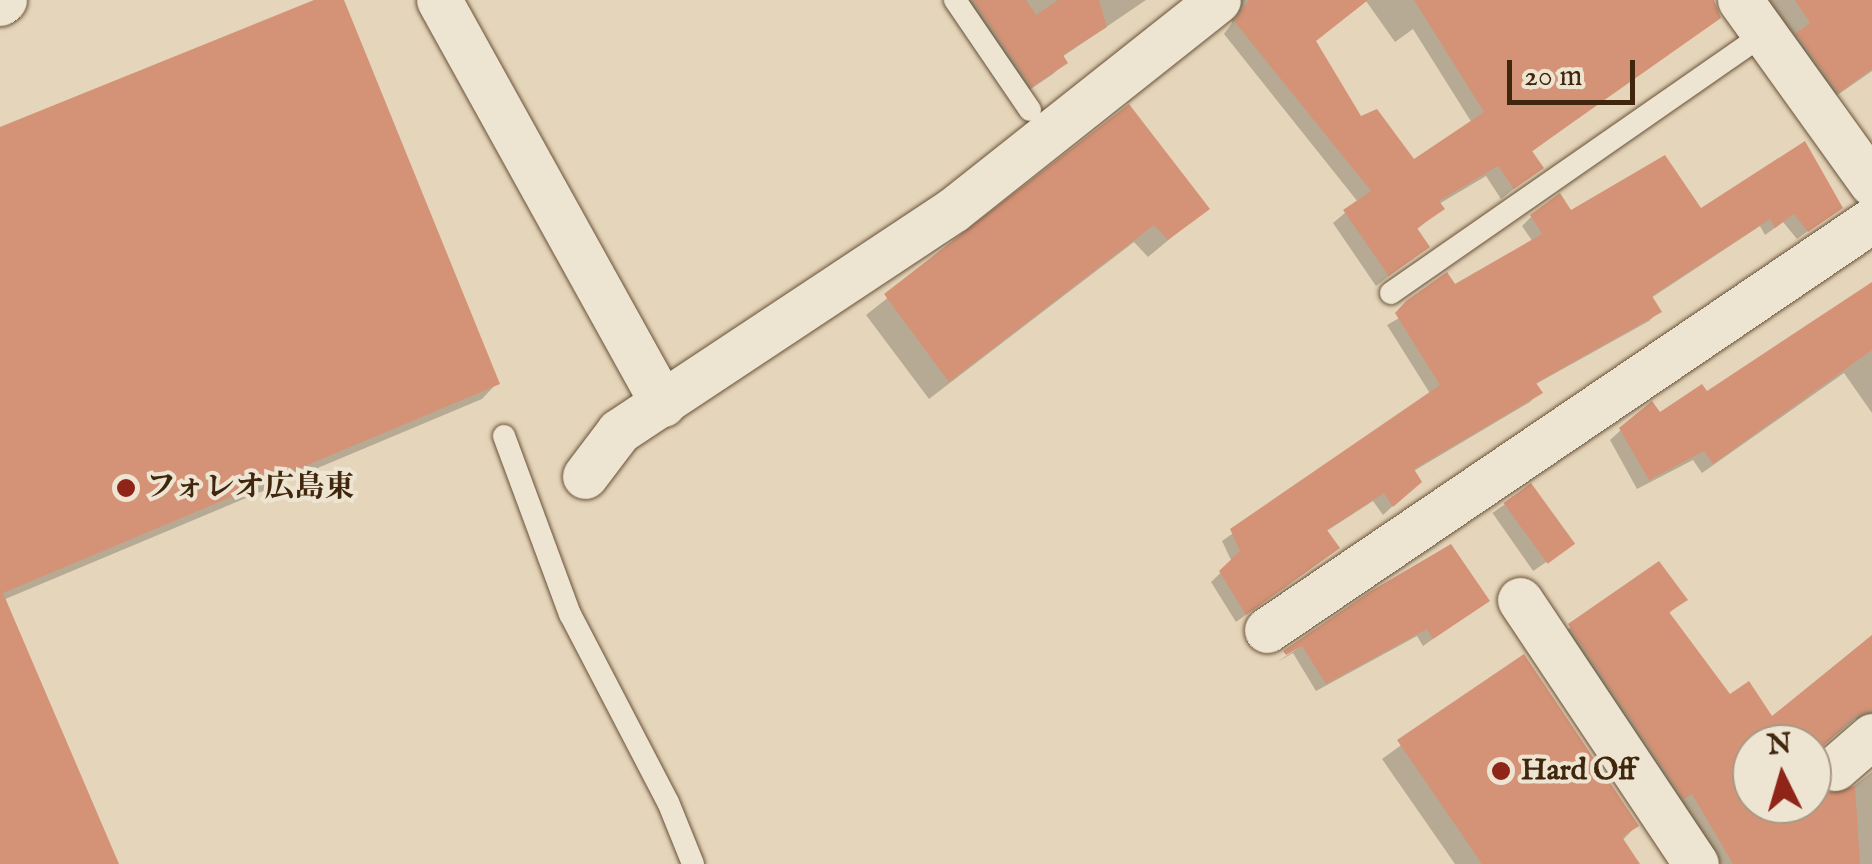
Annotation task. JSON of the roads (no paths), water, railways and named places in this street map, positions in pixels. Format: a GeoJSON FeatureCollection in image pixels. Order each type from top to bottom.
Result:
{"type":"FeatureCollection","features":[{"type":"Feature","properties":{"kind":"street"},"geometry":{"type":"LineString","coordinates":[[440,0],[662,404]]}},
{"type":"Feature","properties":{"kind":"street"},"geometry":{"type":"LineString","coordinates":[[585,476],[619,431],[953,210],[1218,0]]}},
{"type":"Feature","properties":{"kind":"street"},"geometry":{"type":"LineString","coordinates":[[1751,17],[1867,166]]}},
{"type":"Feature","properties":{"kind":"street"},"geometry":{"type":"LineString","coordinates":[[1267,630],[1872,220]]}},
{"type":"Feature","properties":{"kind":"street"},"geometry":{"type":"LineString","coordinates":[[1520,600],[1696,864]]}},
{"type":"Feature","properties":{"kind":"street"},"geometry":{"type":"LineString","coordinates":[[1835,768],[1872,736]]}},
{"type":"Feature","properties":{"kind":"lane"},"geometry":{"type":"LineString","coordinates":[[955,0],[1030,110]]}},
{"type":"Feature","properties":{"kind":"lane"},"geometry":{"type":"LineString","coordinates":[[1391,293],[1751,17]]}},
{"type":"Feature","properties":{"kind":"lane"},"geometry":{"type":"LineString","coordinates":[[504,436],[570,614],[668,802],[693,864]]}},
{"type":"Feature","properties":{"kind":"place","name":"フォレオ広島東"},"geometry":{"type":"Point","coordinates":[126,488]}},
{"type":"Feature","properties":{"kind":"place","name":"Hard Off"},"geometry":{"type":"Point","coordinates":[1501,771]}}]}
